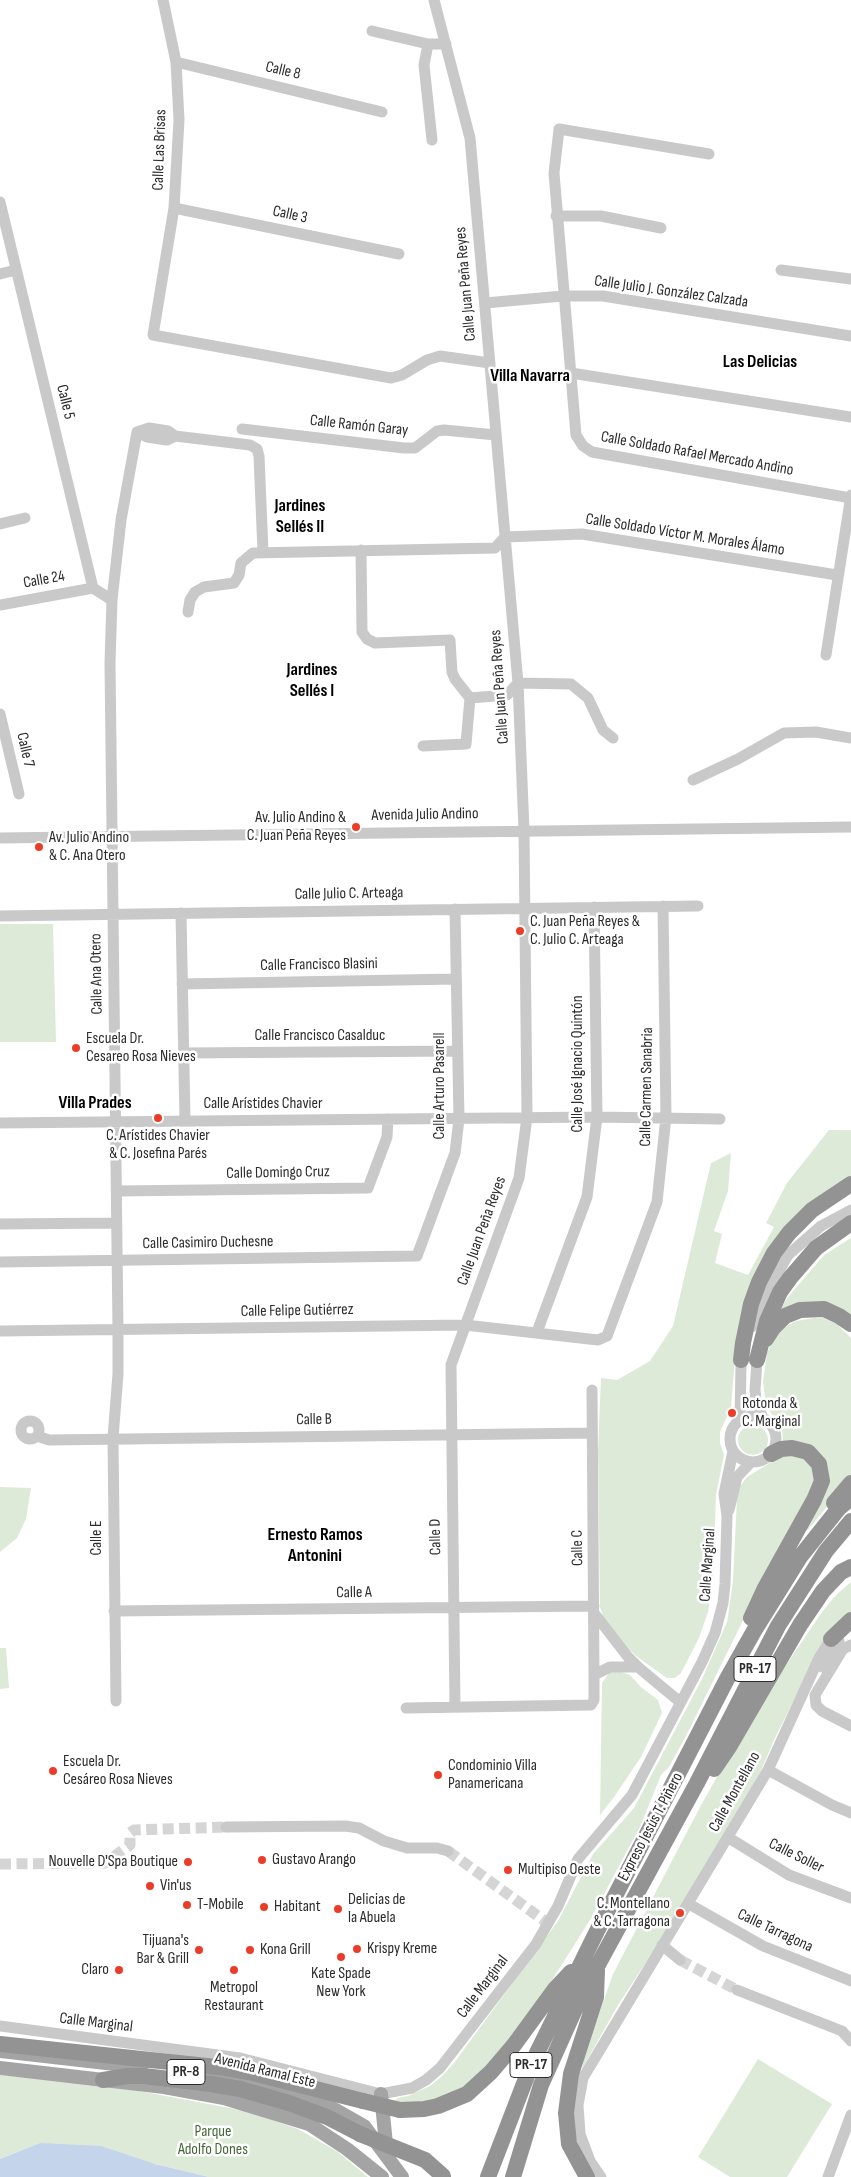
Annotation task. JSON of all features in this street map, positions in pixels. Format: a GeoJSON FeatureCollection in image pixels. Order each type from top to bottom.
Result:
{"type":"FeatureCollection","features":[{"type":"Feature","properties":{"kind":"highway"},"geometry":{"type":"LineString","coordinates":[[749,1360],[742,1343],[751,1304],[759,1282],[774,1253],[789,1233],[812,1210],[851,1184]]}},
{"type":"Feature","properties":{"kind":"highway"},"geometry":{"type":"LineString","coordinates":[[749,1360],[780,1292],[790,1278],[816,1248],[851,1223]]}},
{"type":"Feature","properties":{"kind":"highway"},"geometry":{"type":"LineString","coordinates":[[749,1360],[773,1328],[791,1312],[807,1309],[824,1310],[839,1316],[851,1324]]}},
{"type":"Feature","properties":{"kind":"highway"},"geometry":{"type":"LineString","coordinates":[[728,1680],[764,1590],[814,1500],[822,1481],[819,1464],[808,1452],[792,1448],[782,1449],[771,1454]]}},
{"type":"Feature","properties":{"kind":"highway"},"geometry":{"type":"LineString","coordinates":[[800,1558],[825,1513],[851,1483]]}},
{"type":"Feature","properties":{"kind":"highway","name":"Expreso Jesús T. Piñero"},"geometry":{"type":"LineString","coordinates":[[513,2177],[541,2085],[581,1996],[590,1962],[728,1680],[754,1631],[800,1558],[839,1508],[851,1498]]}},
{"type":"Feature","properties":{"kind":"highway","name":"Expreso Jesús T. Piñero"},"geometry":{"type":"LineString","coordinates":[[488,2177],[532,2063],[590,1962],[673,1826],[778,1626],[826,1550],[851,1521]]}},
{"type":"Feature","properties":{"kind":"highway"},"geometry":{"type":"LineString","coordinates":[[673,1826],[729,1747],[800,1625],[823,1590],[841,1572],[851,1566]]}},
{"type":"Feature","properties":{"kind":"highway"},"geometry":{"type":"LineString","coordinates":[[800,1625],[838,1582],[851,1574]]}},
{"type":"Feature","properties":{"kind":"highway"},"geometry":{"type":"LineString","coordinates":[[840,1641],[851,1620]]}},
{"type":"Feature","properties":{"kind":"highway"},"geometry":{"type":"LineString","coordinates":[[840,1641],[843,1634],[851,1628]]}},
{"type":"Feature","properties":{"kind":"highway"},"geometry":{"type":"LineString","coordinates":[[0,2044],[211,2066],[249,2072],[400,2110],[424,2110],[454,2100],[472,2090],[491,2072],[514,2045],[555,1989],[590,1962],[596,1997],[571,2074],[566,2113],[568,2144],[587,2177]]}},
{"type":"Feature","properties":{"kind":"highway"},"geometry":{"type":"LineString","coordinates":[[103,2080],[128,2076],[144,2076],[212,2084],[289,2103],[327,2117],[360,2134],[425,2160],[444,2177]]}},
{"type":"Feature","properties":{"kind":"main road","name":"Avenida Ramal Este"},"geometry":{"type":"LineString","coordinates":[[0,2051],[202,2074],[241,2080],[301,2095],[327,2105],[364,2126],[402,2177]]}},
{"type":"Feature","properties":{"kind":"main road"},"geometry":{"type":"LineString","coordinates":[[0,2060],[38,2073]]}},
{"type":"Feature","properties":{"kind":"main road","name":"PR-8"},"geometry":{"type":"LineString","coordinates":[[0,2068],[164,2087],[224,2098],[309,2124],[347,2149],[382,2177]]}},
{"type":"Feature","properties":{"kind":"main road"},"geometry":{"type":"LineString","coordinates":[[381,2094],[387,2157]]}},
{"type":"Feature","properties":{"kind":"street","name":"Calle Las Brisas"},"geometry":{"type":"LineString","coordinates":[[163,0],[176,62],[179,120],[174,208],[153,335],[391,378],[440,356],[490,363]]}},
{"type":"Feature","properties":{"kind":"street","name":"Calle Juan Peña Reyes"},"geometry":{"type":"LineString","coordinates":[[434,0],[470,138],[518,684],[524,830],[527,1117],[520,1178],[451,1366]]}},
{"type":"Feature","properties":{"kind":"street"},"geometry":{"type":"LineString","coordinates":[[372,30],[428,44],[446,44]]}},
{"type":"Feature","properties":{"kind":"street"},"geometry":{"type":"LineString","coordinates":[[428,44],[424,65],[432,140]]}},
{"type":"Feature","properties":{"kind":"street","name":"Calle 8"},"geometry":{"type":"LineString","coordinates":[[176,62],[382,112]]}},
{"type":"Feature","properties":{"kind":"street","name":"Calle Soldado Rafael Mercado Andino"},"geometry":{"type":"LineString","coordinates":[[709,154],[559,129],[554,173],[556,216],[576,435],[583,446],[592,452],[851,496]]}},
{"type":"Feature","properties":{"kind":"street","name":"Calle 5"},"geometry":{"type":"LineString","coordinates":[[0,202],[94,588]]}},
{"type":"Feature","properties":{"kind":"street","name":"Calle 3"},"geometry":{"type":"LineString","coordinates":[[174,208],[399,254]]}},
{"type":"Feature","properties":{"kind":"street"},"geometry":{"type":"LineString","coordinates":[[556,216],[601,216],[661,228]]}},
{"type":"Feature","properties":{"kind":"street"},"geometry":{"type":"LineString","coordinates":[[0,274],[16,270]]}},
{"type":"Feature","properties":{"kind":"street"},"geometry":{"type":"LineString","coordinates":[[781,270],[851,280]]}},
{"type":"Feature","properties":{"kind":"street","name":"Calle Julio J. González Calzada"},"geometry":{"type":"LineString","coordinates":[[484,303],[563,296],[603,296],[851,336]]}},
{"type":"Feature","properties":{"kind":"street"},"geometry":{"type":"LineString","coordinates":[[570,373],[851,417]]}},
{"type":"Feature","properties":{"kind":"street"},"geometry":{"type":"LineString","coordinates":[[94,588],[112,600],[121,520],[138,432],[149,428],[168,431],[175,436],[250,445],[256,449],[260,456],[263,552],[253,553],[243,560],[239,575],[234,583],[204,587],[195,592],[190,600],[188,612]]}},
{"type":"Feature","properties":{"kind":"street","name":"Calle Ramón Garay"},"geometry":{"type":"LineString","coordinates":[[242,429],[404,448],[415,448],[437,431],[444,430],[496,435]]}},
{"type":"Feature","properties":{"kind":"street"},"geometry":{"type":"LineString","coordinates":[[826,655],[837,575],[851,496]]}},
{"type":"Feature","properties":{"kind":"street"},"geometry":{"type":"LineString","coordinates":[[0,524],[25,518]]}},
{"type":"Feature","properties":{"kind":"street","name":"Calle Soldado Víctor M. Morales Álamo"},"geometry":{"type":"LineString","coordinates":[[263,552],[495,548],[504,537],[582,534],[837,575]]}},
{"type":"Feature","properties":{"kind":"street"},"geometry":{"type":"LineString","coordinates":[[360,550],[362,632],[376,644],[450,640],[452,672],[455,679],[470,698],[466,744],[423,746]]}},
{"type":"Feature","properties":{"kind":"street","name":"Calle 24"},"geometry":{"type":"LineString","coordinates":[[0,605],[94,588]]}},
{"type":"Feature","properties":{"kind":"street","name":"Calle Ana Otero"},"geometry":{"type":"LineString","coordinates":[[112,600],[110,663],[111,836],[118,1374]]}},
{"type":"Feature","properties":{"kind":"street"},"geometry":{"type":"LineString","coordinates":[[470,698],[507,695],[518,684],[571,684],[588,698],[603,730],[613,738]]}},
{"type":"Feature","properties":{"kind":"street","name":"Calle 7"},"geometry":{"type":"LineString","coordinates":[[0,714],[19,794]]}},
{"type":"Feature","properties":{"kind":"street"},"geometry":{"type":"LineString","coordinates":[[693,780],[784,734],[816,732],[851,738]]}},
{"type":"Feature","properties":{"kind":"street","name":"Avenida Julio Andino"},"geometry":{"type":"LineString","coordinates":[[0,838],[851,827]]}},
{"type":"Feature","properties":{"kind":"street","name":"Calle Carmen Sanabria"},"geometry":{"type":"LineString","coordinates":[[594,1340],[608,1336],[656,1202],[666,1118],[663,906]]}},
{"type":"Feature","properties":{"kind":"street","name":"Calle Julio C. Arteaga"},"geometry":{"type":"LineString","coordinates":[[0,916],[698,906]]}},
{"type":"Feature","properties":{"kind":"street","name":"Calle José Ignacio Quintón"},"geometry":{"type":"LineString","coordinates":[[537,1332],[587,1197],[597,1117],[594,907]]}},
{"type":"Feature","properties":{"kind":"street","name":"Calle Arturo Pasarell"},"geometry":{"type":"LineString","coordinates":[[417,1256],[455,1153],[459,1119],[455,909]]}},
{"type":"Feature","properties":{"kind":"street"},"geometry":{"type":"LineString","coordinates":[[181,913],[185,1121]]}},
{"type":"Feature","properties":{"kind":"street","name":"Calle Francisco Blasini"},"geometry":{"type":"LineString","coordinates":[[182,984],[455,979]]}},
{"type":"Feature","properties":{"kind":"street","name":"Calle Francisco Casalduc"},"geometry":{"type":"LineString","coordinates":[[184,1053],[457,1051]]}},
{"type":"Feature","properties":{"kind":"street","name":"Calle Arístides Chavier"},"geometry":{"type":"LineString","coordinates":[[0,1123],[527,1117],[720,1119]]}},
{"type":"Feature","properties":{"kind":"street","name":"Calle Domingo Cruz"},"geometry":{"type":"LineString","coordinates":[[117,1191],[368,1188],[387,1137],[388,1120]]}},
{"type":"Feature","properties":{"kind":"street"},"geometry":{"type":"LineString","coordinates":[[740,1420],[754,1415],[772,1424],[776,1433],[776,1443],[771,1454],[762,1461],[751,1462],[740,1458],[733,1450],[730,1441],[732,1431],[740,1420],[749,1360],[763,1300],[788,1255],[821,1226],[851,1210]]}},
{"type":"Feature","properties":{"kind":"street"},"geometry":{"type":"LineString","coordinates":[[0,1224],[116,1223]]}},
{"type":"Feature","properties":{"kind":"street","name":"Calle Casimiro Duchesne"},"geometry":{"type":"LineString","coordinates":[[0,1262],[417,1256]]}},
{"type":"Feature","properties":{"kind":"street","name":"Calle Felipe Gutiérrez"},"geometry":{"type":"LineString","coordinates":[[0,1331],[465,1325],[594,1340]]}},
{"type":"Feature","properties":{"kind":"street"},"geometry":{"type":"LineString","coordinates":[[749,1360],[756,1401],[763,1418]]}},
{"type":"Feature","properties":{"kind":"street","name":"Calle D"},"geometry":{"type":"LineString","coordinates":[[451,1366],[454,1707]]}},
{"type":"Feature","properties":{"kind":"street","name":"Calle E"},"geometry":{"type":"LineString","coordinates":[[116,1701],[113,1438],[118,1374]]}},
{"type":"Feature","properties":{"kind":"street","name":"Calle C"},"geometry":{"type":"LineString","coordinates":[[454,1707],[591,1705],[594,1700],[592,1390]]}},
{"type":"Feature","properties":{"kind":"street","name":"Calle B"},"geometry":{"type":"LineString","coordinates":[[37,1436],[49,1440],[592,1433]]}},
{"type":"Feature","properties":{"kind":"street","name":"Calle Marginal"},"geometry":{"type":"LineString","coordinates":[[0,2026],[240,2058],[381,2094],[412,2088],[426,2080],[440,2068],[467,2034],[549,1924],[578,1859],[632,1795],[702,1662],[715,1634],[723,1603],[726,1576],[727,1516],[724,1494],[733,1450]]}},
{"type":"Feature","properties":{"kind":"street","name":"Calle Marginal"},"geometry":{"type":"LineString","coordinates":[[727,1516],[734,1483],[740,1472],[751,1462]]}},
{"type":"Feature","properties":{"kind":"street","name":"Calle A"},"geometry":{"type":"LineString","coordinates":[[114,1611],[453,1608],[594,1610]]}},
{"type":"Feature","properties":{"kind":"street"},"geometry":{"type":"LineString","coordinates":[[594,1610],[622,1651],[680,1702]]}},
{"type":"Feature","properties":{"kind":"street"},"geometry":{"type":"LineString","coordinates":[[840,1641],[843,1649],[815,1696],[816,1705],[822,1711],[851,1726]]}},
{"type":"Feature","properties":{"kind":"street","name":"Calle Montellano"},"geometry":{"type":"LineString","coordinates":[[601,2177],[590,2162],[580,2134],[578,2105],[584,2078],[768,1770],[819,1658],[840,1641]]}},
{"type":"Feature","properties":{"kind":"street"},"geometry":{"type":"LineString","coordinates":[[594,1675],[610,1667],[638,1667]]}},
{"type":"Feature","properties":{"kind":"street"},"geometry":{"type":"LineString","coordinates":[[406,1708],[454,1707]]}},
{"type":"Feature","properties":{"kind":"street"},"geometry":{"type":"LineString","coordinates":[[768,1770],[832,1805],[851,1812]]}},
{"type":"Feature","properties":{"kind":"street"},"geometry":{"type":"LineString","coordinates":[[226,1827],[345,1826],[359,1828],[393,1845],[407,1848],[437,1848],[448,1851]]}},
{"type":"Feature","properties":{"kind":"street","name":"Calle Soller"},"geometry":{"type":"LineString","coordinates":[[729,1838],[789,1874],[851,1898]]}},
{"type":"Feature","properties":{"kind":"street","name":"Calle Tarragona"},"geometry":{"type":"LineString","coordinates":[[689,1904],[763,1946],[851,1981]]}},
{"type":"Feature","properties":{"kind":"street"},"geometry":{"type":"LineString","coordinates":[[662,1945],[680,1960]]}},
{"type":"Feature","properties":{"kind":"street"},"geometry":{"type":"LineString","coordinates":[[737,1990],[842,2031],[851,2042]]}},
{"type":"Feature","properties":{"kind":"street"},"geometry":{"type":"LineString","coordinates":[[828,2177],[851,2115]]}},
{"type":"Feature","properties":{"kind":"green space"},"geometry":{"type":"Polygon","coordinates":[[[0,924],[53,924],[56,1042],[0,1042],[0,924]]]}},
{"type":"Feature","properties":{"kind":"green space"},"geometry":{"type":"Polygon","coordinates":[[[829,1130],[851,1130],[851,1180],[810,1207],[737,1336],[731,1407],[720,1432],[720,1443],[724,1455],[716,1495],[713,1582],[708,1612],[699,1638],[681,1673],[675,1678],[667,1678],[636,1656],[616,1637],[604,1619],[600,1607],[598,1450],[601,1378],[617,1380],[650,1361],[673,1326],[711,1163],[731,1153],[728,1191],[714,1231],[722,1234],[715,1263],[748,1275],[774,1227],[766,1223],[787,1183],[829,1130]]]}},
{"type":"Feature","properties":{"kind":"green space"},"geometry":{"type":"Polygon","coordinates":[[[851,1238],[851,1322],[843,1316],[778,1313],[788,1297],[824,1255],[851,1238]]]}},
{"type":"Feature","properties":{"kind":"green space"},"geometry":{"type":"Polygon","coordinates":[[[823,1318],[837,1324],[851,1338],[851,1477],[808,1530],[805,1529],[824,1463],[783,1443],[782,1430],[766,1405],[763,1382],[767,1353],[774,1338],[788,1325],[796,1321],[823,1318]]]}},
{"type":"Feature","properties":{"kind":"green space"},"geometry":{"type":"Polygon","coordinates":[[[753,1425],[764,1429],[768,1440],[764,1451],[753,1455],[742,1451],[738,1440],[742,1429],[753,1425]]]}},
{"type":"Feature","properties":{"kind":"green space"},"geometry":{"type":"Polygon","coordinates":[[[792,1454],[804,1458],[811,1465],[815,1478],[812,1490],[766,1574],[686,1736],[669,1767],[661,1775],[640,1827],[590,1920],[530,2015],[506,2049],[448,2100],[391,2103],[398,2098],[408,2096],[430,2086],[454,2063],[558,1921],[593,1854],[634,1808],[702,1679],[727,1622],[733,1581],[737,1498],[740,1486],[747,1477],[781,1456],[792,1454]]]}},
{"type":"Feature","properties":{"kind":"green space"},"geometry":{"type":"Polygon","coordinates":[[[0,1487],[31,1488],[26,1519],[17,1538],[0,1552],[0,1487]]]}},
{"type":"Feature","properties":{"kind":"green space"},"geometry":{"type":"Polygon","coordinates":[[[851,1582],[851,1618],[816,1656],[774,1740],[760,1773],[696,1886],[618,2005],[582,2069],[585,2053],[613,1974],[700,1807],[727,1759],[782,1671],[822,1612],[836,1595],[851,1582]]]}},
{"type":"Feature","properties":{"kind":"green space"},"geometry":{"type":"Polygon","coordinates":[[[0,1648],[6,1648],[9,1688],[0,1689],[0,1648]]]}},
{"type":"Feature","properties":{"kind":"green space"},"geometry":{"type":"Polygon","coordinates":[[[616,1670],[630,1675],[641,1687],[658,1700],[662,1713],[641,1757],[600,1815],[602,1683],[609,1673],[616,1670]]]}},
{"type":"Feature","properties":{"kind":"green space"},"geometry":{"type":"Polygon","coordinates":[[[758,2059],[832,2104],[787,2177],[730,2177],[698,2157],[758,2059]]]}},
{"type":"Feature","properties":{"kind":"green space","name":"Parque Adolfo Dones"},"geometry":{"type":"Polygon","coordinates":[[[0,2075],[123,2088],[246,2111],[298,2129],[338,2152],[368,2177],[209,2177],[155,2164],[40,2143],[0,2159],[0,2075]]]}},
{"type":"Feature","properties":{"kind":"water"},"geometry":{"type":"Polygon","coordinates":[[[40,2143],[101,2146],[155,2164],[209,2177],[0,2177],[0,2159],[40,2143]]]}},
{"type":"Feature","properties":{"kind":"tunnel"},"geometry":{"type":"LineString","coordinates":[[0,1864],[105,1863],[130,1845],[130,1833],[134,1830],[226,1827]]}},
{"type":"Feature","properties":{"kind":"tunnel"},"geometry":{"type":"LineString","coordinates":[[448,1851],[549,1924]]}},
{"type":"Feature","properties":{"kind":"tunnel"},"geometry":{"type":"LineString","coordinates":[[680,1960],[737,1990]]}},
{"type":"Feature","properties":{"kind":"place","name":"Av. Julio Andino & C. Juan Peña Reyes"},"geometry":{"type":"Point","coordinates":[356,827]}},
{"type":"Feature","properties":{"kind":"place","name":"Av. Julio Andino & C. Ana Otero"},"geometry":{"type":"Point","coordinates":[39,847]}},
{"type":"Feature","properties":{"kind":"place","name":"C. Juan Peña Reyes & C. Julio C. Arteaga"},"geometry":{"type":"Point","coordinates":[520,931]}},
{"type":"Feature","properties":{"kind":"place","name":"Escuela Dr. Cesareo Rosa Nieves"},"geometry":{"type":"Point","coordinates":[76,1048]}},
{"type":"Feature","properties":{"kind":"place","name":"C. Arístides Chavier & C. Josefina Parés"},"geometry":{"type":"Point","coordinates":[158,1118]}},
{"type":"Feature","properties":{"kind":"place","name":"Rotonda & C. Marginal"},"geometry":{"type":"Point","coordinates":[732,1413]}},
{"type":"Feature","properties":{"kind":"place","name":"Escuela Dr. Cesáreo Rosa Nieves"},"geometry":{"type":"Point","coordinates":[53,1771]}},
{"type":"Feature","properties":{"kind":"place","name":"Condominio Villa Panamericana"},"geometry":{"type":"Point","coordinates":[438,1775]}},
{"type":"Feature","properties":{"kind":"place","name":"Gustavo Arango"},"geometry":{"type":"Point","coordinates":[262,1860]}},
{"type":"Feature","properties":{"kind":"place","name":"Nouvelle D'Spa Boutique"},"geometry":{"type":"Point","coordinates":[188,1862]}},
{"type":"Feature","properties":{"kind":"place","name":"Multipiso Oeste"},"geometry":{"type":"Point","coordinates":[508,1870]}},
{"type":"Feature","properties":{"kind":"place","name":"Vin'us"},"geometry":{"type":"Point","coordinates":[150,1886]}},
{"type":"Feature","properties":{"kind":"place","name":"T-Mobile"},"geometry":{"type":"Point","coordinates":[187,1905]}},
{"type":"Feature","properties":{"kind":"place","name":"Habitant"},"geometry":{"type":"Point","coordinates":[264,1907]}},
{"type":"Feature","properties":{"kind":"place","name":"Delicias de la Abuela"},"geometry":{"type":"Point","coordinates":[338,1909]}},
{"type":"Feature","properties":{"kind":"place","name":"C. Montellano & C. Tarragona"},"geometry":{"type":"Point","coordinates":[680,1913]}},
{"type":"Feature","properties":{"kind":"place","name":"Krispy Kreme"},"geometry":{"type":"Point","coordinates":[357,1949]}},
{"type":"Feature","properties":{"kind":"place","name":"Tijuana's Bar & Grill"},"geometry":{"type":"Point","coordinates":[199,1950]}},
{"type":"Feature","properties":{"kind":"place","name":"Kona Grill"},"geometry":{"type":"Point","coordinates":[250,1950]}},
{"type":"Feature","properties":{"kind":"place","name":"Kate Spade New York"},"geometry":{"type":"Point","coordinates":[341,1957]}},
{"type":"Feature","properties":{"kind":"place","name":"Claro"},"geometry":{"type":"Point","coordinates":[119,1970]}},
{"type":"Feature","properties":{"kind":"place","name":"Metropol Restaurant"},"geometry":{"type":"Point","coordinates":[234,1970]}},
{"type":"Feature","properties":{"kind":"district","name":"Las Delicias"},"geometry":{"type":"Point","coordinates":[760,362]}},
{"type":"Feature","properties":{"kind":"district","name":"Villa Navarra"},"geometry":{"type":"Point","coordinates":[530,376]}},
{"type":"Feature","properties":{"kind":"district","name":"Jardines Sellés II"},"geometry":{"type":"Point","coordinates":[300,516]}},
{"type":"Feature","properties":{"kind":"district","name":"Jardines Sellés I"},"geometry":{"type":"Point","coordinates":[312,680]}},
{"type":"Feature","properties":{"kind":"district","name":"Villa Prades"},"geometry":{"type":"Point","coordinates":[95,1103]}},
{"type":"Feature","properties":{"kind":"district","name":"Ernesto Ramos Antonini"},"geometry":{"type":"Point","coordinates":[315,1545]}}]}
